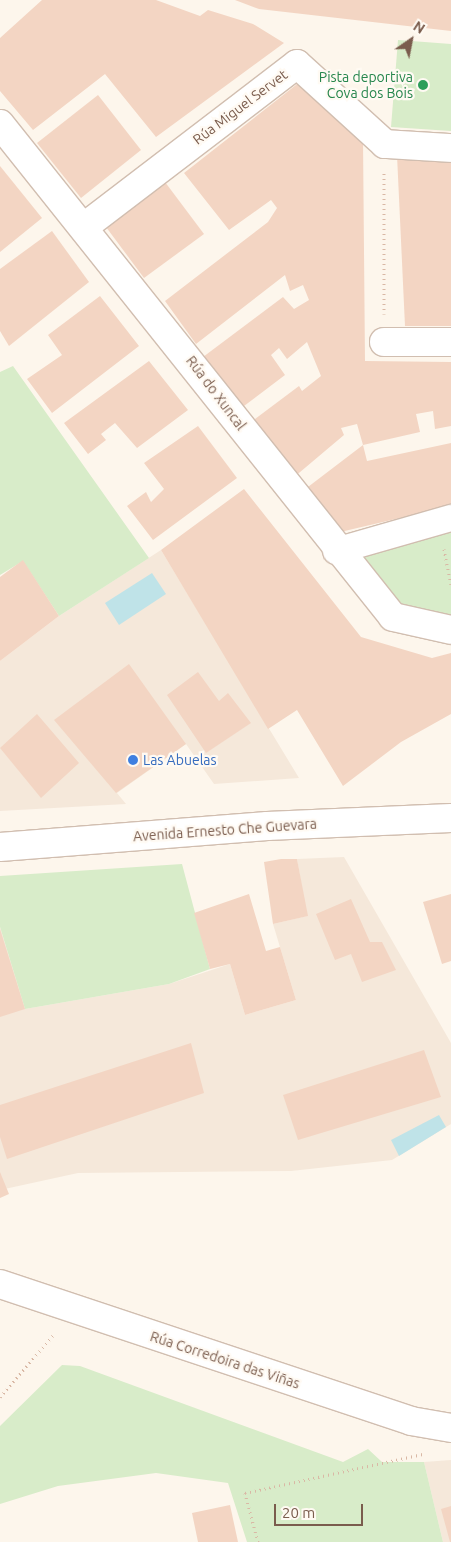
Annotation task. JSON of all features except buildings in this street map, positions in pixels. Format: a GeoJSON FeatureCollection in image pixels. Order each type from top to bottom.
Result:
{"type":"FeatureCollection","features":[{"type":"Feature","properties":{"kind":"street","name":"Rúa Miguel Servet"},"geometry":{"type":"LineString","coordinates":[[84,226],[297,64],[385,144],[451,148]]}},
{"type":"Feature","properties":{"kind":"street","name":"Rúa do Xuncal"},"geometry":{"type":"LineString","coordinates":[[0,124],[84,226],[336,551],[393,617],[451,630]]}},
{"type":"Feature","properties":{"kind":"street"},"geometry":{"type":"LineString","coordinates":[[384,342],[451,342]]}},
{"type":"Feature","properties":{"kind":"street"},"geometry":{"type":"LineString","coordinates":[[336,551],[451,518]]}},
{"type":"Feature","properties":{"kind":"street","name":"Avenida Ernesto Che Guevara"},"geometry":{"type":"LineString","coordinates":[[0,847],[267,826],[451,818]]}},
{"type":"Feature","properties":{"kind":"street","name":"Rúa Corredoira das Viñas"},"geometry":{"type":"LineString","coordinates":[[0,1284],[411,1421],[451,1428]]}},
{"type":"Feature","properties":{"kind":"path"},"geometry":{"type":"LineString","coordinates":[[384,202],[384,342]]}},
{"type":"Feature","properties":{"kind":"path"},"geometry":{"type":"LineString","coordinates":[[0,1397],[52,1339],[69,1308]]}},
{"type":"Feature","properties":{"kind":"path"},"geometry":{"type":"LineString","coordinates":[[258,1542],[245,1493],[408,1461],[433,1450]]}},
{"type":"Feature","properties":{"kind":"shaded area"},"geometry":{"type":"Polygon","coordinates":[[[161,550],[299,778],[214,784],[186,744],[117,793],[126,804],[0,811],[0,661],[59,616],[161,550]]]}},
{"type":"Feature","properties":{"kind":"shaded area"},"geometry":{"type":"Polygon","coordinates":[[[344,857],[451,1043],[451,1124],[392,1160],[291,1171],[78,1173],[0,1190],[0,927],[25,1009],[169,984],[230,964],[245,1015],[296,1000],[273,924],[307,916],[297,859],[344,857]]]}},
{"type":"Feature","properties":{"kind":"shaded area"},"geometry":{"type":"Polygon","coordinates":[[[451,1460],[451,1542],[443,1542],[424,1462],[451,1460]]]}},
{"type":"Feature","properties":{"kind":"green space","name":"Pista deportiva Cova dos Bois"},"geometry":{"type":"Polygon","coordinates":[[[398,40],[451,44],[451,131],[391,127],[398,40]]]}},
{"type":"Feature","properties":{"kind":"green space"},"geometry":{"type":"Polygon","coordinates":[[[13,366],[149,558],[59,616],[23,561],[0,575],[0,372],[13,366]]]}},
{"type":"Feature","properties":{"kind":"green space"},"geometry":{"type":"Polygon","coordinates":[[[451,518],[451,617],[399,610],[351,543],[451,518]]]}},
{"type":"Feature","properties":{"kind":"green space"},"geometry":{"type":"Polygon","coordinates":[[[182,864],[210,969],[169,984],[25,1009],[0,927],[0,876],[182,864]]]}},
{"type":"Feature","properties":{"kind":"green space"},"geometry":{"type":"Polygon","coordinates":[[[62,1365],[80,1366],[343,1462],[368,1449],[382,1462],[424,1462],[443,1542],[247,1542],[228,1483],[156,1473],[58,1486],[0,1504],[0,1426],[62,1365]]]}},
{"type":"Feature","properties":{"kind":"water"},"geometry":{"type":"Polygon","coordinates":[[[152,573],[166,594],[119,625],[105,603],[152,573]]]}},
{"type":"Feature","properties":{"kind":"water"},"geometry":{"type":"Polygon","coordinates":[[[439,1115],[446,1127],[399,1156],[391,1140],[439,1115]]]}},
{"type":"Feature","properties":{"kind":"place","name":"Pista deportiva Cova dos Bois"},"geometry":{"type":"Point","coordinates":[423,85]}},
{"type":"Feature","properties":{"kind":"place","name":"Las Abuelas"},"geometry":{"type":"Point","coordinates":[133,760]}}]}
